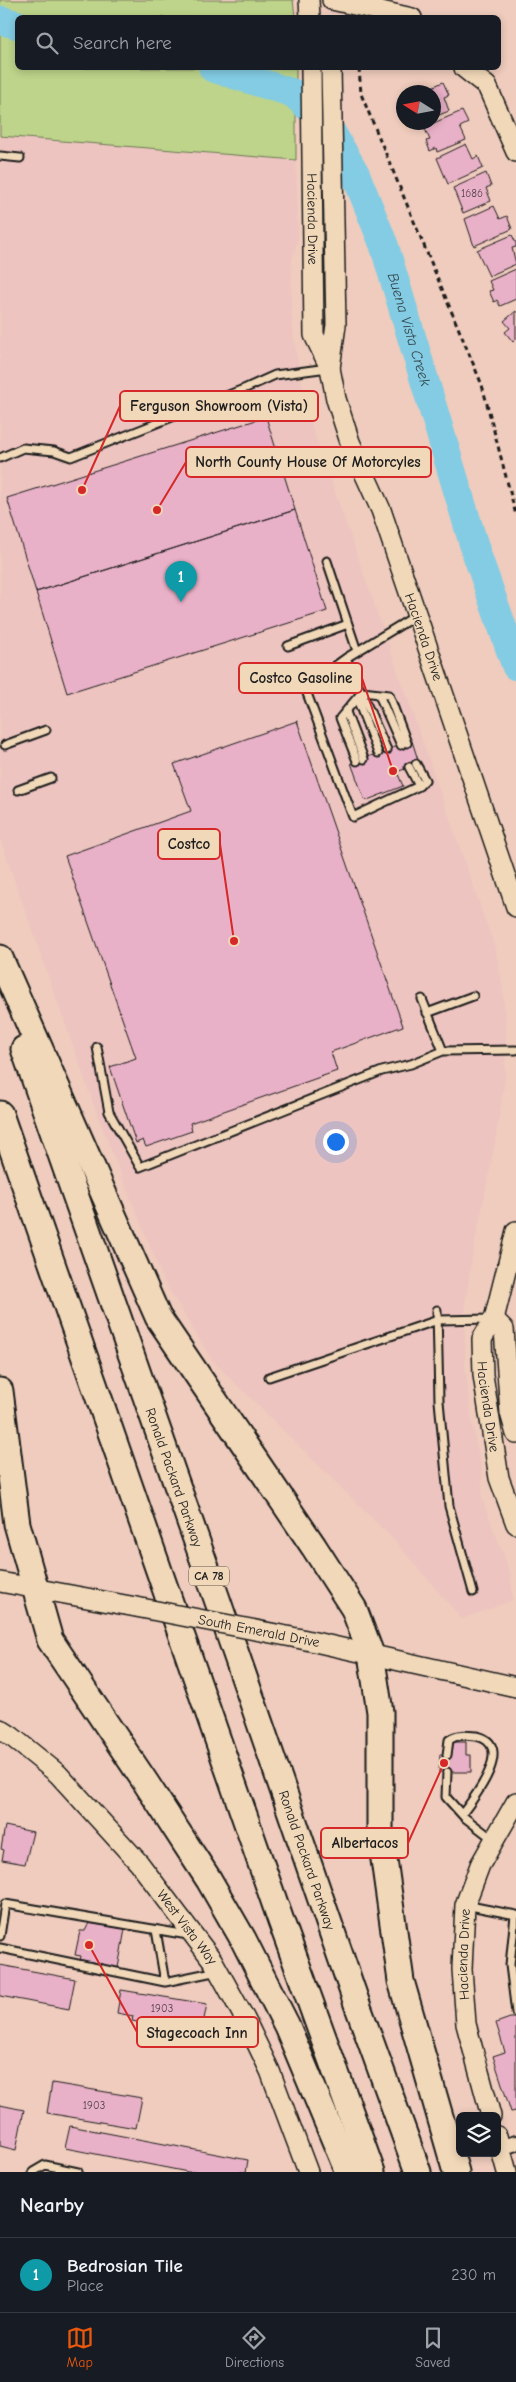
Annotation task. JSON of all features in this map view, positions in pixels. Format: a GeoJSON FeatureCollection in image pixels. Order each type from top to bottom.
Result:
{"type":"FeatureCollection","features":[{"type":"Feature","properties":{"kind":"highway"},"geometry":{"type":"LineString","coordinates":[[0,958],[158,1317],[354,1608],[371,1654],[380,1712],[380,1832],[401,1981],[456,2172]]}},
{"type":"Feature","properties":{"kind":"highway","name":"Ronald Packard Parkway"},"geometry":{"type":"LineString","coordinates":[[0,980],[357,2004],[418,2172]]}},
{"type":"Feature","properties":{"kind":"highway"},"geometry":{"type":"LineString","coordinates":[[0,1114],[281,1921],[372,2172]]}},
{"type":"Feature","properties":{"kind":"highway"},"geometry":{"type":"LineString","coordinates":[[0,1391],[17,1524],[50,1640],[146,1782],[209,1880],[243,1939],[287,2026],[348,2172]]}},
{"type":"Feature","properties":{"kind":"main road"},"geometry":{"type":"LineString","coordinates":[[309,0],[310,15]]}},
{"type":"Feature","properties":{"kind":"main road"},"geometry":{"type":"LineString","coordinates":[[330,15],[331,0],[398,15]]}},
{"type":"Feature","properties":{"kind":"main road","name":"Hacienda Drive"},"geometry":{"type":"LineString","coordinates":[[311,70],[314,335],[330,368],[336,400],[350,442],[381,510],[516,907]]}},
{"type":"Feature","properties":{"kind":"main road","name":"Hacienda Drive"},"geometry":{"type":"LineString","coordinates":[[330,368],[336,325],[331,70]]}},
{"type":"Feature","properties":{"kind":"main road"},"geometry":{"type":"LineString","coordinates":[[467,70],[487,86],[516,152]]}},
{"type":"Feature","properties":{"kind":"main road","name":"Hacienda Drive"},"geometry":{"type":"LineString","coordinates":[[516,1231],[494,1319],[482,1339],[483,1375],[499,1478],[516,1524]]}},
{"type":"Feature","properties":{"kind":"main road","name":"Hacienda Drive"},"geometry":{"type":"LineString","coordinates":[[494,1319],[504,1329],[510,1413],[516,1434]]}},
{"type":"Feature","properties":{"kind":"main road","name":"South Emerald Drive"},"geometry":{"type":"LineString","coordinates":[[0,1582],[297,1638],[516,1687]]}},
{"type":"Feature","properties":{"kind":"main road","name":"West Vista Way"},"geometry":{"type":"LineString","coordinates":[[0,1729],[58,1774],[139,1863],[194,1936],[218,1971],[245,2019],[270,2071],[308,2172]]}},
{"type":"Feature","properties":{"kind":"main road","name":"Hacienda Drive"},"geometry":{"type":"LineString","coordinates":[[491,2112],[466,2024],[462,1969],[465,1905],[480,1866],[516,1802]]}},
{"type":"Feature","properties":{"kind":"main road"},"geometry":{"type":"LineString","coordinates":[[505,2142],[507,2172]]}},
{"type":"Feature","properties":{"kind":"lane"},"geometry":{"type":"LineString","coordinates":[[0,156],[20,158]]}},
{"type":"Feature","properties":{"kind":"lane"},"geometry":{"type":"LineString","coordinates":[[0,458],[23,448],[54,451],[71,457],[275,375],[330,368]]}},
{"type":"Feature","properties":{"kind":"lane"},"geometry":{"type":"LineString","coordinates":[[327,561],[357,651]]}},
{"type":"Feature","properties":{"kind":"lane"},"geometry":{"type":"LineString","coordinates":[[412,766],[419,786],[395,792],[380,799],[374,806],[353,817],[305,688],[346,658],[417,615]]}},
{"type":"Feature","properties":{"kind":"lane"},"geometry":{"type":"LineString","coordinates":[[288,646],[348,624]]}},
{"type":"Feature","properties":{"kind":"lane"},"geometry":{"type":"LineString","coordinates":[[346,658],[387,750]]}},
{"type":"Feature","properties":{"kind":"lane"},"geometry":{"type":"LineString","coordinates":[[362,692],[379,695],[404,744]]}},
{"type":"Feature","properties":{"kind":"lane"},"geometry":{"type":"LineString","coordinates":[[360,760],[346,712],[362,692]]}},
{"type":"Feature","properties":{"kind":"lane"},"geometry":{"type":"LineString","coordinates":[[357,699],[378,753]]}},
{"type":"Feature","properties":{"kind":"lane"},"geometry":{"type":"LineString","coordinates":[[5,745],[46,730]]}},
{"type":"Feature","properties":{"kind":"lane"},"geometry":{"type":"LineString","coordinates":[[18,790],[51,778]]}},
{"type":"Feature","properties":{"kind":"lane"},"geometry":{"type":"LineString","coordinates":[[371,798],[374,806]]}},
{"type":"Feature","properties":{"kind":"lane"},"geometry":{"type":"LineString","coordinates":[[427,1014],[473,996]]}},
{"type":"Feature","properties":{"kind":"lane"},"geometry":{"type":"LineString","coordinates":[[422,999],[442,1051]]}},
{"type":"Feature","properties":{"kind":"lane"},"geometry":{"type":"LineString","coordinates":[[97,1047],[109,1112],[140,1167],[382,1071],[411,1064],[442,1051],[516,1050]]}},
{"type":"Feature","properties":{"kind":"lane"},"geometry":{"type":"LineString","coordinates":[[437,1310],[439,1400],[449,1506],[472,1592]]}},
{"type":"Feature","properties":{"kind":"lane"},"geometry":{"type":"LineString","coordinates":[[269,1377],[438,1320],[494,1319]]}},
{"type":"Feature","properties":{"kind":"lane"},"geometry":{"type":"LineString","coordinates":[[447,1754],[450,1740],[461,1735],[486,1740],[493,1746],[496,1754],[496,1762],[480,1790],[462,1814]]}},
{"type":"Feature","properties":{"kind":"lane"},"geometry":{"type":"LineString","coordinates":[[447,1772],[446,1797],[462,1814],[494,1840]]}},
{"type":"Feature","properties":{"kind":"lane"},"geometry":{"type":"LineString","coordinates":[[0,1936],[5,1904],[194,1936]]}},
{"type":"Feature","properties":{"kind":"lane"},"geometry":{"type":"LineString","coordinates":[[465,1905],[516,1915],[510,1965],[516,2013]]}},
{"type":"Feature","properties":{"kind":"lane"},"geometry":{"type":"LineString","coordinates":[[156,1930],[165,1982]]}},
{"type":"Feature","properties":{"kind":"lane"},"geometry":{"type":"LineString","coordinates":[[0,1948],[165,1982],[218,1971]]}},
{"type":"Feature","properties":{"kind":"lane"},"geometry":{"type":"LineString","coordinates":[[33,2172],[45,2165],[78,2172]]}},
{"type":"Feature","properties":{"kind":"path"},"geometry":{"type":"LineString","coordinates":[[359,70],[361,94],[482,384],[516,515]]}},
{"type":"Feature","properties":{"kind":"shaded area"},"geometry":{"type":"Polygon","coordinates":[[[0,136],[296,160],[298,238],[292,260],[291,306],[294,339],[305,407],[495,948],[502,982],[506,1022],[505,1078],[465,1305],[465,1366],[472,1422],[482,1473],[482,1499],[511,1578],[513,1600],[462,1619],[393,1539],[212,1360],[164,1281],[100,1122],[0,839],[0,136]]]}},
{"type":"Feature","properties":{"kind":"green space"},"geometry":{"type":"Polygon","coordinates":[[[0,0],[293,0],[295,15],[15,15],[15,70],[296,70],[296,160],[0,136],[0,0]]]}},
{"type":"Feature","properties":{"kind":"building"},"geometry":{"type":"Polygon","coordinates":[[[443,82],[449,95],[444,97],[449,111],[441,114],[441,85],[436,85],[443,82]]]}},
{"type":"Feature","properties":{"kind":"building"},"geometry":{"type":"Polygon","coordinates":[[[462,111],[468,123],[460,127],[466,140],[437,152],[436,148],[430,151],[426,141],[430,140],[425,130],[441,130],[441,120],[462,111]]]}},
{"type":"Feature","properties":{"kind":"building"},"geometry":{"type":"Polygon","coordinates":[[[466,144],[473,159],[478,156],[483,168],[448,184],[437,158],[466,144]]]}},
{"type":"Feature","properties":{"kind":"building"},"geometry":{"type":"Polygon","coordinates":[[[486,173],[491,186],[486,188],[491,201],[463,213],[453,188],[486,173]]]}},
{"type":"Feature","properties":{"kind":"building"},"geometry":{"type":"Polygon","coordinates":[[[494,206],[500,219],[507,216],[512,229],[474,246],[465,219],[494,206]]]}},
{"type":"Feature","properties":{"kind":"building"},"geometry":{"type":"Polygon","coordinates":[[[512,235],[516,243],[516,247],[512,248],[516,264],[489,276],[477,250],[512,235]]]}},
{"type":"Feature","properties":{"kind":"building"},"geometry":{"type":"Polygon","coordinates":[[[516,269],[516,299],[500,306],[497,300],[494,302],[489,291],[493,290],[489,281],[516,269]]]}},
{"type":"Feature","properties":{"kind":"building"},"geometry":{"type":"Polygon","coordinates":[[[516,311],[516,339],[513,342],[505,332],[510,328],[504,321],[516,311]]]}},
{"type":"Feature","properties":{"kind":"building"},"geometry":{"type":"Polygon","coordinates":[[[266,417],[295,510],[36,592],[7,498],[266,417]]]}},
{"type":"Feature","properties":{"kind":"building"},"geometry":{"type":"Polygon","coordinates":[[[295,510],[327,611],[67,693],[36,592],[295,510]]]}},
{"type":"Feature","properties":{"kind":"building"},"geometry":{"type":"Polygon","coordinates":[[[297,721],[403,1026],[331,1052],[337,1071],[190,1123],[192,1131],[146,1147],[143,1140],[136,1143],[110,1067],[136,1058],[65,856],[191,811],[174,764],[297,721]]]}},
{"type":"Feature","properties":{"kind":"building"},"geometry":{"type":"Polygon","coordinates":[[[412,741],[419,763],[397,772],[403,786],[365,801],[351,763],[412,741]]]}},
{"type":"Feature","properties":{"kind":"building"},"geometry":{"type":"Polygon","coordinates":[[[450,1742],[466,1742],[466,1755],[471,1755],[471,1772],[439,1772],[440,1754],[450,1755],[450,1742]]]}},
{"type":"Feature","properties":{"kind":"building"},"geometry":{"type":"Polygon","coordinates":[[[5,1826],[33,1832],[25,1864],[2,1860],[4,1850],[1,1849],[5,1826]]]}},
{"type":"Feature","properties":{"kind":"building"},"geometry":{"type":"Polygon","coordinates":[[[89,1923],[125,1929],[118,1968],[80,1961],[81,1956],[75,1955],[80,1931],[85,1931],[89,1923]]]}},
{"type":"Feature","properties":{"kind":"building"},"geometry":{"type":"Polygon","coordinates":[[[0,1965],[75,1979],[69,2009],[0,1996],[0,1965]]]}},
{"type":"Feature","properties":{"kind":"building"},"geometry":{"type":"Polygon","coordinates":[[[121,1990],[207,2004],[201,2034],[132,2021],[133,2016],[117,2013],[121,1990]]]}},
{"type":"Feature","properties":{"kind":"building"},"geometry":{"type":"Polygon","coordinates":[[[516,2018],[516,2111],[511,2112],[493,2056],[505,2052],[496,2023],[516,2018]]]}},
{"type":"Feature","properties":{"kind":"building"},"geometry":{"type":"Polygon","coordinates":[[[52,2083],[142,2098],[136,2128],[47,2113],[52,2083]]]}},
{"type":"Feature","properties":{"kind":"building"},"geometry":{"type":"Polygon","coordinates":[[[0,2105],[24,2110],[16,2150],[0,2146],[0,2105]]]}},
{"type":"Feature","properties":{"kind":"building"},"geometry":{"type":"Polygon","coordinates":[[[70,2126],[248,2160],[246,2172],[188,2172],[65,2148],[70,2126]]]}},
{"type":"Feature","properties":{"kind":"waterway","name":"Buena Vista Creek"},"geometry":{"type":"LineString","coordinates":[[0,20],[15,24]]}},
{"type":"Feature","properties":{"kind":"waterway","name":"Buena Vista Creek"},"geometry":{"type":"LineString","coordinates":[[219,70],[293,93],[326,123],[355,173],[384,245],[476,552],[516,666]]}},
{"type":"Feature","properties":{"kind":"place","name":"Ferguson Showroom (Vista)"},"geometry":{"type":"Point","coordinates":[82,490]}},
{"type":"Feature","properties":{"kind":"place","name":"North County House Of Motorcyles"},"geometry":{"type":"Point","coordinates":[157,510]}},
{"type":"Feature","properties":{"kind":"place","name":"Bedrosian Tile"},"geometry":{"type":"Point","coordinates":[181,602]}},
{"type":"Feature","properties":{"kind":"place","name":"Costco Gasoline"},"geometry":{"type":"Point","coordinates":[393,771]}},
{"type":"Feature","properties":{"kind":"place","name":"Costco"},"geometry":{"type":"Point","coordinates":[234,941]}},
{"type":"Feature","properties":{"kind":"place","name":"Albertacos"},"geometry":{"type":"Point","coordinates":[444,1763]}},
{"type":"Feature","properties":{"kind":"place","name":"Stagecoach Inn"},"geometry":{"type":"Point","coordinates":[89,1945]}}]}
